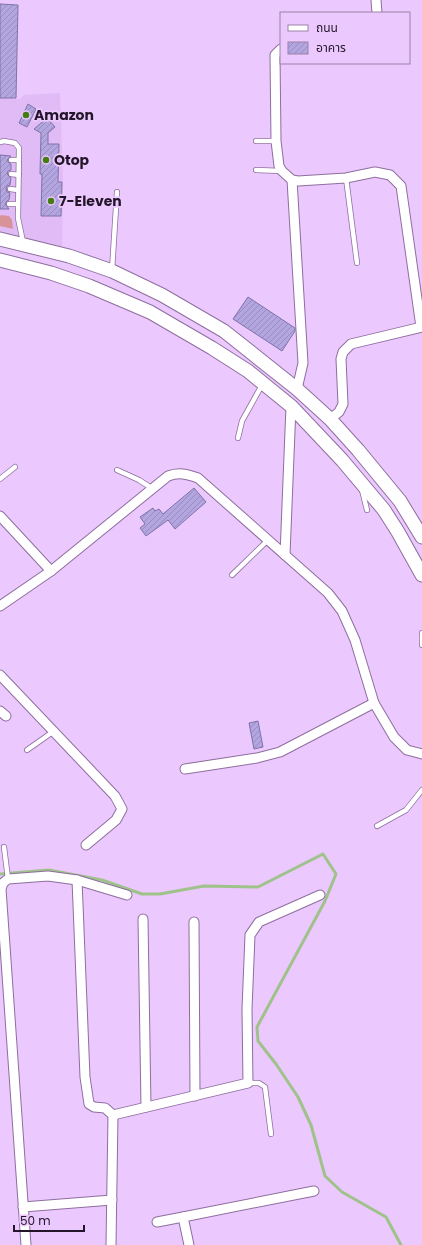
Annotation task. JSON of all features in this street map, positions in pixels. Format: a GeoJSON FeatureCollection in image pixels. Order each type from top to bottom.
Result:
{"type":"FeatureCollection","features":[{"type":"Feature","properties":{"kind":"main road"},"geometry":{"type":"LineString","coordinates":[[0,238],[68,256],[112,270],[162,295],[224,331],[297,389],[330,419],[400,501],[422,537]]}},
{"type":"Feature","properties":{"kind":"main road"},"geometry":{"type":"LineString","coordinates":[[0,260],[51,273],[89,286],[150,312],[248,371],[291,406],[342,460],[384,510],[422,575]]}},
{"type":"Feature","properties":{"kind":"street"},"geometry":{"type":"LineString","coordinates":[[376,0],[377,12]]}},
{"type":"Feature","properties":{"kind":"street"},"geometry":{"type":"LineString","coordinates":[[280,50],[275,55],[276,141],[279,166],[282,171],[292,180],[298,181],[346,178],[375,172],[390,175],[401,186],[422,327],[351,344],[343,352],[341,359],[343,404],[339,412],[330,419]]}},
{"type":"Feature","properties":{"kind":"street"},"geometry":{"type":"LineString","coordinates":[[292,180],[303,363],[297,389]]}},
{"type":"Feature","properties":{"kind":"street"},"geometry":{"type":"LineString","coordinates":[[412,264],[422,264]]}},
{"type":"Feature","properties":{"kind":"street"},"geometry":{"type":"LineString","coordinates":[[285,555],[291,406]]}},
{"type":"Feature","properties":{"kind":"street"},"geometry":{"type":"LineString","coordinates":[[0,606],[51,571],[168,476],[177,473],[198,478],[328,593],[342,611],[355,640],[374,703],[394,737],[407,750],[422,754]]}},
{"type":"Feature","properties":{"kind":"street"},"geometry":{"type":"LineString","coordinates":[[0,516],[51,571]]}},
{"type":"Feature","properties":{"kind":"street"},"geometry":{"type":"LineString","coordinates":[[0,675],[115,796],[122,809],[116,820],[86,845]]}},
{"type":"Feature","properties":{"kind":"street"},"geometry":{"type":"LineString","coordinates":[[185,769],[257,758],[280,752],[374,703]]}},
{"type":"Feature","properties":{"kind":"street"},"geometry":{"type":"LineString","coordinates":[[26,1245],[1,889],[8,875],[48,876],[77,880],[127,894]]}},
{"type":"Feature","properties":{"kind":"street"},"geometry":{"type":"LineString","coordinates":[[77,880],[85,1078],[88,1104],[94,1107],[105,1108],[113,1115],[111,1245]]}},
{"type":"Feature","properties":{"kind":"street"},"geometry":{"type":"LineString","coordinates":[[113,1115],[248,1083],[247,1009],[250,934],[259,922],[320,895]]}},
{"type":"Feature","properties":{"kind":"street"},"geometry":{"type":"LineString","coordinates":[[143,919],[146,1107]]}},
{"type":"Feature","properties":{"kind":"street"},"geometry":{"type":"LineString","coordinates":[[194,922],[195,1096]]}},
{"type":"Feature","properties":{"kind":"street"},"geometry":{"type":"LineString","coordinates":[[158,1222],[314,1191]]}},
{"type":"Feature","properties":{"kind":"street"},"geometry":{"type":"LineString","coordinates":[[23,1207],[112,1200]]}},
{"type":"Feature","properties":{"kind":"street"},"geometry":{"type":"LineString","coordinates":[[183,1217],[189,1245]]}},
{"type":"Feature","properties":{"kind":"lane"},"geometry":{"type":"LineString","coordinates":[[0,142],[4,141],[14,143],[19,148],[18,218],[23,244]]}},
{"type":"Feature","properties":{"kind":"lane"},"geometry":{"type":"LineString","coordinates":[[256,141],[276,141]]}},
{"type":"Feature","properties":{"kind":"lane"},"geometry":{"type":"LineString","coordinates":[[12,160],[19,160]]}},
{"type":"Feature","properties":{"kind":"lane"},"geometry":{"type":"LineString","coordinates":[[256,170],[282,171]]}},
{"type":"Feature","properties":{"kind":"lane"},"geometry":{"type":"LineString","coordinates":[[11,174],[19,175]]}},
{"type":"Feature","properties":{"kind":"lane"},"geometry":{"type":"LineString","coordinates":[[346,178],[357,263]]}},
{"type":"Feature","properties":{"kind":"lane"},"geometry":{"type":"LineString","coordinates":[[10,189],[18,190]]}},
{"type":"Feature","properties":{"kind":"lane"},"geometry":{"type":"LineString","coordinates":[[112,270],[117,192]]}},
{"type":"Feature","properties":{"kind":"lane"},"geometry":{"type":"LineString","coordinates":[[9,204],[18,204]]}},
{"type":"Feature","properties":{"kind":"lane"},"geometry":{"type":"LineString","coordinates":[[238,438],[242,421],[263,383]]}},
{"type":"Feature","properties":{"kind":"lane"},"geometry":{"type":"LineString","coordinates":[[0,479],[14,467]]}},
{"type":"Feature","properties":{"kind":"lane"},"geometry":{"type":"LineString","coordinates":[[117,470],[152,488]]}},
{"type":"Feature","properties":{"kind":"lane"},"geometry":{"type":"LineString","coordinates":[[361,484],[367,510]]}},
{"type":"Feature","properties":{"kind":"lane"},"geometry":{"type":"LineString","coordinates":[[232,575],[268,540]]}},
{"type":"Feature","properties":{"kind":"lane"},"geometry":{"type":"LineString","coordinates":[[422,633],[422,645]]}},
{"type":"Feature","properties":{"kind":"lane"},"geometry":{"type":"LineString","coordinates":[[28,750],[54,731]]}},
{"type":"Feature","properties":{"kind":"lane"},"geometry":{"type":"LineString","coordinates":[[377,826],[406,810],[422,790]]}},
{"type":"Feature","properties":{"kind":"lane"},"geometry":{"type":"LineString","coordinates":[[4,847],[8,875]]}},
{"type":"Feature","properties":{"kind":"lane"},"geometry":{"type":"LineString","coordinates":[[248,1083],[259,1083],[265,1087],[271,1134]]}},
{"type":"Feature","properties":{"kind":"shaded area"},"geometry":{"type":"Polygon","coordinates":[[[60,93],[63,179],[62,251],[0,235],[0,98],[20,99],[24,95],[60,93]]]}},
{"type":"Feature","properties":{"kind":"shaded area"},"geometry":{"type":"Polygon","coordinates":[[[1,215],[9,216],[12,220],[13,229],[0,226],[1,215]]]}},
{"type":"Feature","properties":{"kind":"building"},"geometry":{"type":"Polygon","coordinates":[[[0,4],[18,5],[16,98],[0,98],[0,4]]]}},
{"type":"Feature","properties":{"kind":"building"},"geometry":{"type":"Polygon","coordinates":[[[28,104],[36,109],[27,127],[19,123],[28,104]]]}},
{"type":"Feature","properties":{"kind":"building"},"geometry":{"type":"Polygon","coordinates":[[[47,118],[55,127],[48,133],[48,144],[59,144],[58,182],[62,182],[61,216],[41,216],[41,133],[34,129],[47,118]]]}},
{"type":"Feature","properties":{"kind":"building"},"geometry":{"type":"Polygon","coordinates":[[[0,155],[11,156],[7,160],[11,164],[11,170],[8,171],[7,174],[11,178],[10,185],[7,186],[6,189],[7,192],[10,193],[9,200],[5,204],[9,209],[0,209],[0,155]]]}},
{"type":"Feature","properties":{"kind":"building"},"geometry":{"type":"Polygon","coordinates":[[[248,297],[295,328],[295,331],[282,351],[233,319],[248,297]]]}},
{"type":"Feature","properties":{"kind":"building"},"geometry":{"type":"Polygon","coordinates":[[[194,488],[206,502],[175,529],[168,520],[146,536],[140,528],[145,524],[140,517],[153,508],[155,511],[159,509],[163,514],[194,488]]]}},
{"type":"Feature","properties":{"kind":"building"},"geometry":{"type":"Polygon","coordinates":[[[258,721],[263,747],[254,749],[249,723],[258,721]]]}},
{"type":"Feature","properties":{"kind":"waterway"},"geometry":{"type":"LineString","coordinates":[[0,874],[49,870],[102,880],[142,894],[160,894],[204,886],[258,887],[323,854],[336,874],[325,901],[257,1027],[258,1041],[276,1064],[298,1097],[311,1125],[325,1176],[342,1192],[386,1217],[401,1245]]}},
{"type":"Feature","properties":{"kind":"place","name":"Amazon"},"geometry":{"type":"Point","coordinates":[26,115]}},
{"type":"Feature","properties":{"kind":"place","name":"Otop"},"geometry":{"type":"Point","coordinates":[46,160]}},
{"type":"Feature","properties":{"kind":"place","name":"7-Eleven"},"geometry":{"type":"Point","coordinates":[51,201]}}]}
